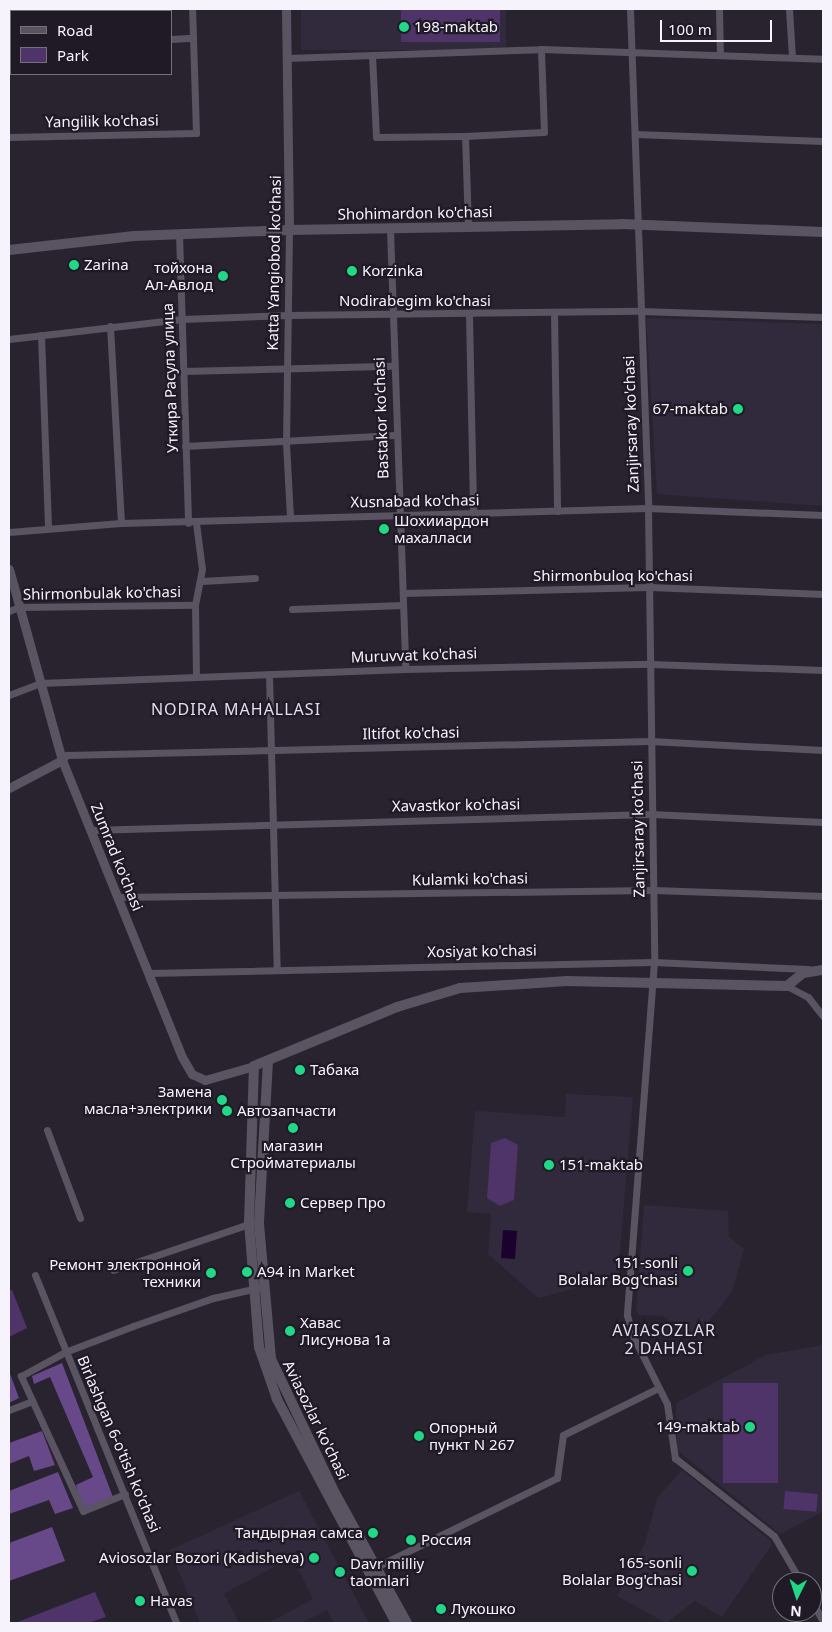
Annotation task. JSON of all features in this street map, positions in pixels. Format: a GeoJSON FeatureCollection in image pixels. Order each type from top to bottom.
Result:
{"type":"FeatureCollection","features":[{"type":"Feature","properties":{"kind":"main road","name":"Shohimardon ko'chasi"},"geometry":{"type":"LineString","coordinates":[[9,250],[179,234],[289,230],[637,224],[823,232]]}},
{"type":"Feature","properties":{"kind":"main road","name":"Xosiyat ko'chasi"},"geometry":{"type":"LineString","coordinates":[[787,986],[820,970]]}},
{"type":"Feature","properties":{"kind":"main road"},"geometry":{"type":"LineString","coordinates":[[268,1061],[450,990],[567,982],[653,982],[787,986]]}},
{"type":"Feature","properties":{"kind":"main road","name":"Zumrad ko'chasi"},"geometry":{"type":"LineString","coordinates":[[254,1066],[268,1061]]}},
{"type":"Feature","properties":{"kind":"main road","name":"Aviasozlar ko'chasi"},"geometry":{"type":"LineString","coordinates":[[257,1287],[268,1061]]}},
{"type":"Feature","properties":{"kind":"main road","name":"Aviasozlar ko'chasi"},"geometry":{"type":"LineString","coordinates":[[254,1066],[248,1224],[268,1346],[281,1387],[396,1623]]}},
{"type":"Feature","properties":{"kind":"main road","name":"Aviasozlar ko'chasi"},"geometry":{"type":"LineString","coordinates":[[371,1569],[408,1623]]}},
{"type":"Feature","properties":{"kind":"street"},"geometry":{"type":"LineString","coordinates":[[172,39],[193,38],[192,9]]}},
{"type":"Feature","properties":{"kind":"street","name":"Katta Yangiobod ko'chasi"},"geometry":{"type":"LineString","coordinates":[[286,9],[289,230],[286,443],[290,518]]}},
{"type":"Feature","properties":{"kind":"street","name":"Zanjirsaray ko'chasi"},"geometry":{"type":"LineString","coordinates":[[630,9],[648,508],[654,962],[627,1309],[632,1334],[667,1404],[675,1458],[774,1536],[795,1572]]}},
{"type":"Feature","properties":{"kind":"street"},"geometry":{"type":"LineString","coordinates":[[719,9],[720,55]]}},
{"type":"Feature","properties":{"kind":"street"},"geometry":{"type":"LineString","coordinates":[[789,9],[792,58]]}},
{"type":"Feature","properties":{"kind":"street","name":"Yangilik ko'chasi"},"geometry":{"type":"LineString","coordinates":[[9,137],[196,134],[193,38]]}},
{"type":"Feature","properties":{"kind":"street"},"geometry":{"type":"LineString","coordinates":[[372,55],[376,137],[465,136],[544,132],[541,49]]}},
{"type":"Feature","properties":{"kind":"street"},"geometry":{"type":"LineString","coordinates":[[287,58],[541,49],[823,59]]}},
{"type":"Feature","properties":{"kind":"street"},"geometry":{"type":"LineString","coordinates":[[635,134],[823,141]]}},
{"type":"Feature","properties":{"kind":"street"},"geometry":{"type":"LineString","coordinates":[[465,136],[468,227]]}},
{"type":"Feature","properties":{"kind":"street","name":"Bastakor ko'chasi"},"geometry":{"type":"LineString","coordinates":[[390,229],[395,435],[405,669]]}},
{"type":"Feature","properties":{"kind":"street","name":"Уткира Расула улица"},"geometry":{"type":"LineString","coordinates":[[179,234],[185,446],[192,523],[202,581],[195,605],[196,676]]}},
{"type":"Feature","properties":{"kind":"street","name":"Nodirabegim ko'chasi"},"geometry":{"type":"LineString","coordinates":[[9,339],[182,319],[288,315],[391,316],[640,311],[823,317]]}},
{"type":"Feature","properties":{"kind":"street"},"geometry":{"type":"LineString","coordinates":[[554,313],[557,511]]}},
{"type":"Feature","properties":{"kind":"street"},"geometry":{"type":"LineString","coordinates":[[469,315],[473,513]]}},
{"type":"Feature","properties":{"kind":"street"},"geometry":{"type":"LineString","coordinates":[[110,326],[121,523]]}},
{"type":"Feature","properties":{"kind":"street"},"geometry":{"type":"LineString","coordinates":[[41,335],[48,527]]}},
{"type":"Feature","properties":{"kind":"street"},"geometry":{"type":"LineString","coordinates":[[183,371],[393,366]]}},
{"type":"Feature","properties":{"kind":"street"},"geometry":{"type":"LineString","coordinates":[[185,446],[286,443],[395,435]]}},
{"type":"Feature","properties":{"kind":"street","name":"Xusnabad ko'chasi"},"geometry":{"type":"LineString","coordinates":[[9,532],[48,527],[121,523],[192,523],[399,514],[648,508],[823,515]]}},
{"type":"Feature","properties":{"kind":"street","name":"Zumrad ko'chasi"},"geometry":{"type":"LineString","coordinates":[[9,569],[62,760],[148,974],[194,1075],[214,1080],[254,1066]]}},
{"type":"Feature","properties":{"kind":"street"},"geometry":{"type":"LineString","coordinates":[[202,581],[255,578]]}},
{"type":"Feature","properties":{"kind":"street","name":"Shirmonbuloq ko'chasi"},"geometry":{"type":"LineString","coordinates":[[403,593],[649,587],[823,594]]}},
{"type":"Feature","properties":{"kind":"street","name":"Shirmonbulak ko'chasi"},"geometry":{"type":"LineString","coordinates":[[9,611],[19,607],[195,605]]}},
{"type":"Feature","properties":{"kind":"street"},"geometry":{"type":"LineString","coordinates":[[292,609],[403,605]]}},
{"type":"Feature","properties":{"kind":"street","name":"Muruvvat ko'chasi"},"geometry":{"type":"LineString","coordinates":[[9,695],[40,682],[405,669],[651,664],[823,670]]}},
{"type":"Feature","properties":{"kind":"street"},"geometry":{"type":"LineString","coordinates":[[270,674],[273,897],[277,970]]}},
{"type":"Feature","properties":{"kind":"street","name":"Iltifot ko'chasi"},"geometry":{"type":"LineString","coordinates":[[9,788],[62,760],[67,755],[650,741],[823,750]]}},
{"type":"Feature","properties":{"kind":"street","name":"Xavastkor ko'chasi"},"geometry":{"type":"LineString","coordinates":[[90,830],[272,823],[651,814],[823,822]]}},
{"type":"Feature","properties":{"kind":"street","name":"Kulamki ko'chasi"},"geometry":{"type":"LineString","coordinates":[[118,897],[273,897],[653,890],[823,896]]}},
{"type":"Feature","properties":{"kind":"street","name":"Xosiyat ko'chasi"},"geometry":{"type":"LineString","coordinates":[[148,974],[654,962],[820,970]]}},
{"type":"Feature","properties":{"kind":"street"},"geometry":{"type":"LineString","coordinates":[[787,986],[803,993],[823,1016]]}},
{"type":"Feature","properties":{"kind":"street"},"geometry":{"type":"LineString","coordinates":[[47,1130],[80,1218]]}},
{"type":"Feature","properties":{"kind":"street"},"geometry":{"type":"LineString","coordinates":[[113,1270],[248,1224],[260,1224]]}},
{"type":"Feature","properties":{"kind":"street","name":"Birlashgan 6-o'tish ko'chasi"},"geometry":{"type":"LineString","coordinates":[[35,1275],[176,1623]]}},
{"type":"Feature","properties":{"kind":"street"},"geometry":{"type":"LineString","coordinates":[[125,1494],[83,1510],[21,1376],[65,1352],[257,1287]]}},
{"type":"Feature","properties":{"kind":"street"},"geometry":{"type":"LineString","coordinates":[[371,1569],[557,1478],[563,1435],[658,1388]]}},
{"type":"Feature","properties":{"kind":"street"},"geometry":{"type":"LineString","coordinates":[[9,1410],[32,1400]]}},
{"type":"Feature","properties":{"kind":"shaded area","name":"198-maktab"},"geometry":{"type":"Polygon","coordinates":[[[301,9],[506,9],[506,50],[301,50],[301,9]]]}},
{"type":"Feature","properties":{"kind":"shaded area","name":"67-maktab"},"geometry":{"type":"Polygon","coordinates":[[[646,318],[823,324],[823,506],[657,494],[646,318]]]}},
{"type":"Feature","properties":{"kind":"shaded area","name":"151-maktab"},"geometry":{"type":"Polygon","coordinates":[[[566,1094],[633,1097],[618,1277],[538,1298],[488,1254],[491,1214],[467,1212],[475,1111],[565,1117],[566,1094]]]}},
{"type":"Feature","properties":{"kind":"shaded area","name":"151-sonli Bolalar Bog'chasi"},"geometry":{"type":"Polygon","coordinates":[[[644,1205],[728,1211],[729,1237],[744,1249],[732,1292],[697,1336],[663,1316],[639,1315],[636,1309],[644,1205]]]}},
{"type":"Feature","properties":{"kind":"shaded area"},"geometry":{"type":"Polygon","coordinates":[[[503,1230],[517,1231],[515,1259],[501,1258],[503,1230]]]}},
{"type":"Feature","properties":{"kind":"shaded area","name":"149-maktab"},"geometry":{"type":"Polygon","coordinates":[[[823,1345],[823,1512],[780,1534],[677,1450],[676,1403],[766,1355],[823,1345]]]}},
{"type":"Feature","properties":{"kind":"shaded area"},"geometry":{"type":"Polygon","coordinates":[[[62,1363],[113,1497],[83,1511],[76,1485],[93,1477],[50,1377],[34,1384],[32,1376],[62,1363]]]}},
{"type":"Feature","properties":{"kind":"shaded area"},"geometry":{"type":"Polygon","coordinates":[[[9,1371],[19,1398],[9,1403],[9,1371]]]}},
{"type":"Feature","properties":{"kind":"shaded area"},"geometry":{"type":"Polygon","coordinates":[[[42,1431],[55,1465],[34,1471],[29,1456],[9,1464],[9,1443],[42,1431]]]}},
{"type":"Feature","properties":{"kind":"shaded area","name":"165-sonli Bolalar Bog'chasi"},"geometry":{"type":"Polygon","coordinates":[[[682,1470],[771,1541],[771,1546],[722,1617],[695,1601],[666,1623],[617,1596],[645,1543],[657,1498],[682,1470]]]}},
{"type":"Feature","properties":{"kind":"shaded area"},"geometry":{"type":"Polygon","coordinates":[[[58,1472],[73,1508],[55,1514],[49,1500],[9,1514],[9,1491],[58,1472]]]}},
{"type":"Feature","properties":{"kind":"shaded area","name":"Aviosozlar Bozori (Kadisheva)"},"geometry":{"type":"Polygon","coordinates":[[[299,1491],[369,1623],[334,1623],[327,1610],[301,1623],[268,1623],[313,1599],[292,1557],[224,1594],[239,1623],[200,1623],[170,1550],[299,1491]]]}},
{"type":"Feature","properties":{"kind":"shaded area"},"geometry":{"type":"Polygon","coordinates":[[[52,1527],[65,1561],[9,1581],[9,1543],[52,1527]]]}},
{"type":"Feature","properties":{"kind":"green space"},"geometry":{"type":"Polygon","coordinates":[[[401,9],[500,9],[500,42],[401,42],[401,9]]]}},
{"type":"Feature","properties":{"kind":"green space"},"geometry":{"type":"Polygon","coordinates":[[[505,1138],[518,1145],[514,1200],[500,1206],[487,1198],[491,1143],[505,1138]]]}},
{"type":"Feature","properties":{"kind":"green space"},"geometry":{"type":"Polygon","coordinates":[[[12,1290],[27,1328],[9,1337],[9,1291],[12,1290]]]}},
{"type":"Feature","properties":{"kind":"green space"},"geometry":{"type":"Polygon","coordinates":[[[723,1383],[778,1383],[778,1483],[723,1483],[723,1383]]]}},
{"type":"Feature","properties":{"kind":"green space"},"geometry":{"type":"Polygon","coordinates":[[[785,1491],[818,1494],[816,1512],[783,1509],[785,1491]]]}},
{"type":"Feature","properties":{"kind":"green space"},"geometry":{"type":"Polygon","coordinates":[[[95,1592],[106,1617],[88,1623],[15,1623],[95,1592]]]}},
{"type":"Feature","properties":{"kind":"place","name":"198-maktab"},"geometry":{"type":"Point","coordinates":[404,27]}},
{"type":"Feature","properties":{"kind":"place","name":"Zarina"},"geometry":{"type":"Point","coordinates":[74,265]}},
{"type":"Feature","properties":{"kind":"place","name":"Korzinka"},"geometry":{"type":"Point","coordinates":[352,271]}},
{"type":"Feature","properties":{"kind":"place","name":"тойхона Ал-Авлод"},"geometry":{"type":"Point","coordinates":[223,276]}},
{"type":"Feature","properties":{"kind":"place","name":"67-maktab"},"geometry":{"type":"Point","coordinates":[738,409]}},
{"type":"Feature","properties":{"kind":"place","name":"Шохииардон махалласи"},"geometry":{"type":"Point","coordinates":[384,529]}},
{"type":"Feature","properties":{"kind":"place","name":"Табака"},"geometry":{"type":"Point","coordinates":[300,1070]}},
{"type":"Feature","properties":{"kind":"place","name":"Замена масла+электрики"},"geometry":{"type":"Point","coordinates":[222,1100]}},
{"type":"Feature","properties":{"kind":"place","name":"Автозапчасти"},"geometry":{"type":"Point","coordinates":[227,1111]}},
{"type":"Feature","properties":{"kind":"place","name":"магазин Стройматериалы"},"geometry":{"type":"Point","coordinates":[293,1128]}},
{"type":"Feature","properties":{"kind":"place","name":"151-maktab"},"geometry":{"type":"Point","coordinates":[549,1165]}},
{"type":"Feature","properties":{"kind":"place","name":"Сервер Про"},"geometry":{"type":"Point","coordinates":[290,1203]}},
{"type":"Feature","properties":{"kind":"place","name":"151-sonli Bolalar Bog'chasi"},"geometry":{"type":"Point","coordinates":[688,1271]}},
{"type":"Feature","properties":{"kind":"place","name":"A94 in Market"},"geometry":{"type":"Point","coordinates":[247,1272]}},
{"type":"Feature","properties":{"kind":"place","name":"Ремонт электронной техники"},"geometry":{"type":"Point","coordinates":[211,1273]}},
{"type":"Feature","properties":{"kind":"place","name":"Хавас Лисунова 1а"},"geometry":{"type":"Point","coordinates":[290,1331]}},
{"type":"Feature","properties":{"kind":"place","name":"149-maktab"},"geometry":{"type":"Point","coordinates":[750,1427]}},
{"type":"Feature","properties":{"kind":"place","name":"Опорный пункт N 267"},"geometry":{"type":"Point","coordinates":[419,1436]}},
{"type":"Feature","properties":{"kind":"place","name":"Тандырная самса"},"geometry":{"type":"Point","coordinates":[373,1533]}},
{"type":"Feature","properties":{"kind":"place","name":"Россия"},"geometry":{"type":"Point","coordinates":[411,1540]}},
{"type":"Feature","properties":{"kind":"place","name":"Aviosozlar Bozori (Kadisheva)"},"geometry":{"type":"Point","coordinates":[314,1558]}},
{"type":"Feature","properties":{"kind":"place","name":"165-sonli Bolalar Bog'chasi"},"geometry":{"type":"Point","coordinates":[692,1571]}},
{"type":"Feature","properties":{"kind":"place","name":"Davr milliy taomlari"},"geometry":{"type":"Point","coordinates":[340,1572]}},
{"type":"Feature","properties":{"kind":"place","name":"Havas"},"geometry":{"type":"Point","coordinates":[140,1601]}},
{"type":"Feature","properties":{"kind":"place","name":"Лукошко"},"geometry":{"type":"Point","coordinates":[441,1609]}},
{"type":"Feature","properties":{"kind":"district","name":"NODIRA MAHALLASI"},"geometry":{"type":"Point","coordinates":[236,709]}},
{"type":"Feature","properties":{"kind":"district","name":"AVIASOZLAR 2 DAHASI"},"geometry":{"type":"Point","coordinates":[664,1339]}}]}
